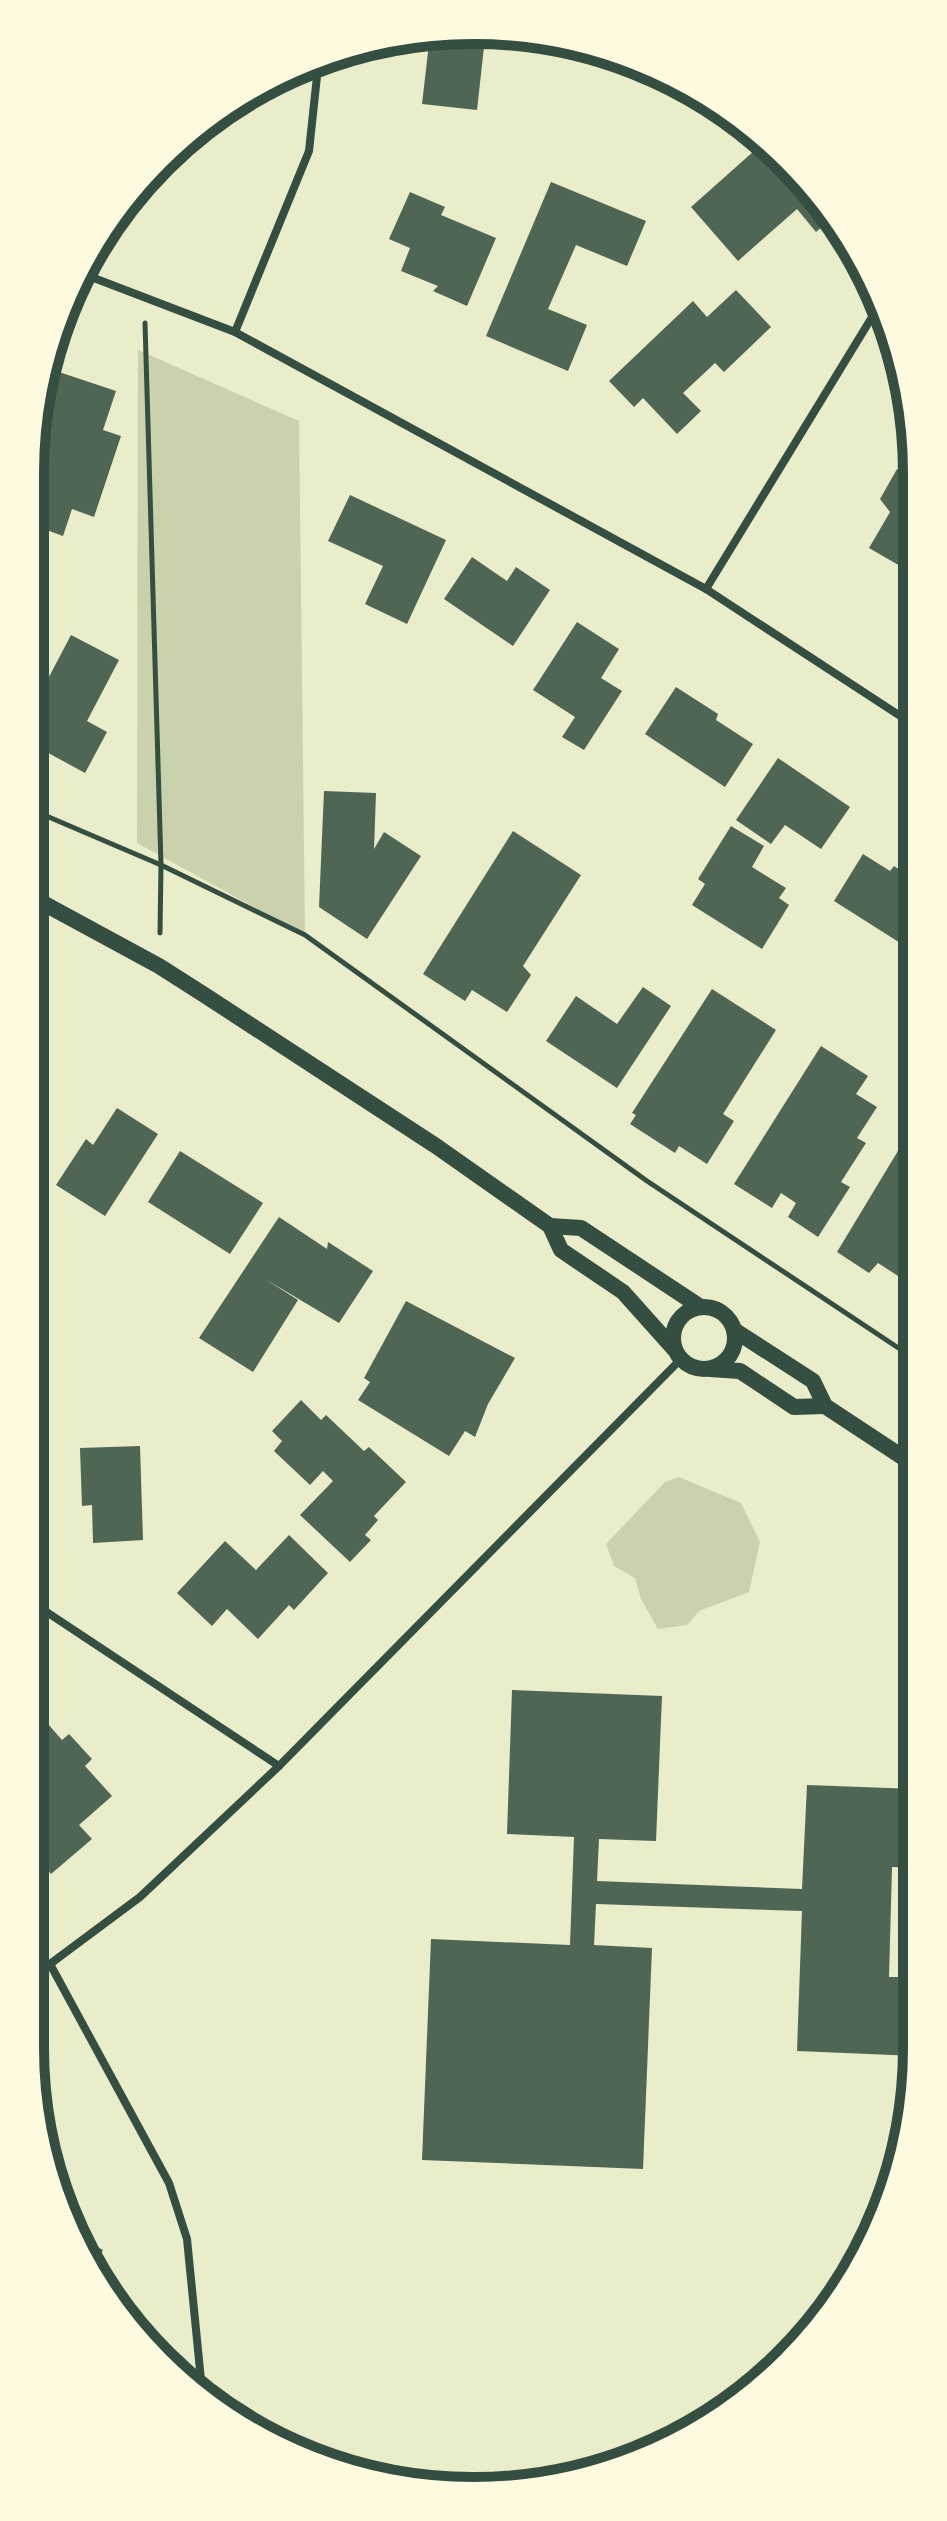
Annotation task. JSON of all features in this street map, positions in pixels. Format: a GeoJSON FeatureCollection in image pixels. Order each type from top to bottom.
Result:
{"type":"FeatureCollection","features":[{"type":"Feature","properties":{"kind":"main road"},"geometry":{"type":"LineString","coordinates":[[44,904],[159,966],[436,1146],[550,1226],[561,1250],[623,1292],[688,1366],[740,1371],[794,1407],[825,1406]]}},
{"type":"Feature","properties":{"kind":"main road"},"geometry":{"type":"LineString","coordinates":[[550,1226],[581,1228],[699,1306]]}},
{"type":"Feature","properties":{"kind":"main road"},"geometry":{"type":"LineString","coordinates":[[623,1292],[640,1267]]}},
{"type":"Feature","properties":{"kind":"main road"},"geometry":{"type":"LineString","coordinates":[[678,1355],[672,1342],[676,1323],[681,1315],[699,1306],[708,1306],[725,1314],[734,1330],[735,1340],[726,1360],[708,1369]]}},
{"type":"Feature","properties":{"kind":"main road"},"geometry":{"type":"LineString","coordinates":[[734,1330],[813,1381],[825,1406],[903,1457]]}},
{"type":"Feature","properties":{"kind":"street"},"geometry":{"type":"LineString","coordinates":[[235,332],[309,151],[317,74]]}},
{"type":"Feature","properties":{"kind":"street"},"geometry":{"type":"LineString","coordinates":[[92,277],[235,332],[706,589],[903,718]]}},
{"type":"Feature","properties":{"kind":"street"},"geometry":{"type":"LineString","coordinates":[[706,589],[873,316]]}},
{"type":"Feature","properties":{"kind":"street"},"geometry":{"type":"LineString","coordinates":[[44,1966],[140,1897],[279,1766],[678,1355]]}},
{"type":"Feature","properties":{"kind":"street"},"geometry":{"type":"LineString","coordinates":[[44,1610],[279,1766]]}},
{"type":"Feature","properties":{"kind":"street"},"geometry":{"type":"LineString","coordinates":[[50,1964],[169,2183],[187,2239],[201,2379]]}},
{"type":"Feature","properties":{"kind":"path"},"geometry":{"type":"LineString","coordinates":[[145,298],[161,865],[159,966]]}},
{"type":"Feature","properties":{"kind":"path"},"geometry":{"type":"LineString","coordinates":[[44,815],[161,865],[305,935],[647,1181],[903,1351]]}},
{"type":"Feature","properties":{"kind":"green space"},"geometry":{"type":"Polygon","coordinates":[[[138,350],[299,421],[305,935],[137,843],[138,350]]]}},
{"type":"Feature","properties":{"kind":"green space"},"geometry":{"type":"Polygon","coordinates":[[[679,1477],[741,1503],[760,1542],[749,1592],[699,1611],[687,1625],[658,1629],[641,1599],[635,1578],[614,1566],[606,1544],[665,1482],[679,1477]]]}},
{"type":"Feature","properties":{"kind":"building"},"geometry":{"type":"Polygon","coordinates":[[[484,44],[477,110],[422,104],[429,47],[484,44]]]}},
{"type":"Feature","properties":{"kind":"building"},"geometry":{"type":"Polygon","coordinates":[[[208,136],[156,189],[154,187],[170,170],[208,136]]]}},
{"type":"Feature","properties":{"kind":"building"},"geometry":{"type":"Polygon","coordinates":[[[755,150],[796,190],[824,225],[816,232],[797,209],[738,261],[691,207],[755,150]]]}},
{"type":"Feature","properties":{"kind":"building"},"geometry":{"type":"Polygon","coordinates":[[[551,182],[646,221],[627,266],[576,245],[548,309],[587,325],[568,371],[486,336],[551,182]]]}},
{"type":"Feature","properties":{"kind":"building"},"geometry":{"type":"Polygon","coordinates":[[[410,192],[445,207],[441,215],[496,238],[467,306],[433,291],[438,286],[401,271],[410,248],[389,239],[410,192]]]}},
{"type":"Feature","properties":{"kind":"building"},"geometry":{"type":"Polygon","coordinates":[[[736,290],[771,327],[724,372],[715,363],[683,393],[701,411],[677,434],[643,398],[634,407],[609,381],[693,301],[707,317],[736,290]]]}},
{"type":"Feature","properties":{"kind":"building"},"geometry":{"type":"Polygon","coordinates":[[[57,371],[116,391],[103,430],[121,436],[94,517],[72,509],[63,536],[44,529],[45,445],[57,371]]]}},
{"type":"Feature","properties":{"kind":"building"},"geometry":{"type":"Polygon","coordinates":[[[897,469],[903,472],[903,568],[869,548],[890,512],[880,499],[897,469]]]}},
{"type":"Feature","properties":{"kind":"building"},"geometry":{"type":"Polygon","coordinates":[[[350,495],[446,540],[407,624],[365,604],[383,566],[328,541],[350,495]]]}},
{"type":"Feature","properties":{"kind":"building"},"geometry":{"type":"Polygon","coordinates":[[[472,557],[507,581],[516,567],[550,590],[513,646],[444,599],[472,557]]]}},
{"type":"Feature","properties":{"kind":"building"},"geometry":{"type":"Polygon","coordinates":[[[577,622],[619,649],[601,678],[622,691],[584,750],[562,737],[575,717],[533,690],[577,622]]]}},
{"type":"Feature","properties":{"kind":"building"},"geometry":{"type":"Polygon","coordinates":[[[71,635],[119,660],[87,721],[107,732],[85,773],[44,751],[44,686],[71,635]]]}},
{"type":"Feature","properties":{"kind":"building"},"geometry":{"type":"Polygon","coordinates":[[[676,687],[718,714],[716,720],[753,744],[725,787],[645,734],[676,687]]]}},
{"type":"Feature","properties":{"kind":"building"},"geometry":{"type":"Polygon","coordinates":[[[778,758],[850,807],[821,849],[785,825],[771,844],[736,820],[778,758]]]}},
{"type":"Feature","properties":{"kind":"building"},"geometry":{"type":"Polygon","coordinates":[[[324,791],[376,793],[374,849],[384,832],[421,856],[367,939],[319,907],[324,791]]]}},
{"type":"Feature","properties":{"kind":"building"},"geometry":{"type":"Polygon","coordinates":[[[731,826],[764,846],[752,867],[786,888],[779,898],[789,905],[762,949],[692,905],[705,884],[698,879],[731,826]]]}},
{"type":"Feature","properties":{"kind":"building"},"geometry":{"type":"Polygon","coordinates":[[[513,831],[581,875],[523,966],[531,975],[507,1012],[472,990],[465,1001],[423,974],[513,831]]]}},
{"type":"Feature","properties":{"kind":"building"},"geometry":{"type":"Polygon","coordinates":[[[863,854],[890,871],[894,866],[903,872],[903,945],[834,901],[863,854]]]}},
{"type":"Feature","properties":{"kind":"building"},"geometry":{"type":"Polygon","coordinates":[[[643,987],[671,1006],[617,1088],[546,1041],[576,996],[617,1024],[643,987]]]}},
{"type":"Feature","properties":{"kind":"building"},"geometry":{"type":"Polygon","coordinates":[[[712,989],[776,1030],[723,1114],[734,1121],[707,1164],[679,1146],[675,1153],[630,1124],[636,1115],[632,1113],[712,989]]]}},
{"type":"Feature","properties":{"kind":"building"},"geometry":{"type":"Polygon","coordinates":[[[821,1046],[868,1076],[856,1094],[877,1107],[857,1138],[866,1143],[841,1182],[850,1187],[818,1237],[788,1217],[796,1203],[781,1193],[772,1208],[734,1184],[821,1046]]]}},
{"type":"Feature","properties":{"kind":"building"},"geometry":{"type":"Polygon","coordinates":[[[117,1108],[158,1134],[105,1216],[56,1185],[86,1139],[93,1145],[117,1108]]]}},
{"type":"Feature","properties":{"kind":"building"},"geometry":{"type":"Polygon","coordinates":[[[903,1143],[903,1279],[878,1263],[869,1273],[837,1252],[903,1143]]]}},
{"type":"Feature","properties":{"kind":"building"},"geometry":{"type":"Polygon","coordinates":[[[180,1151],[263,1203],[230,1254],[148,1202],[180,1151]]]}},
{"type":"Feature","properties":{"kind":"building"},"geometry":{"type":"Polygon","coordinates":[[[279,1217],[327,1249],[328,1242],[373,1271],[339,1323],[265,1279],[298,1300],[253,1372],[199,1338],[279,1217]]]}},
{"type":"Feature","properties":{"kind":"building"},"geometry":{"type":"Polygon","coordinates":[[[406,1301],[515,1358],[488,1404],[475,1437],[465,1431],[449,1456],[358,1400],[370,1382],[364,1378],[406,1301]]]}},
{"type":"Feature","properties":{"kind":"building"},"geometry":{"type":"Polygon","coordinates":[[[301,1400],[321,1420],[326,1415],[364,1451],[369,1447],[406,1482],[374,1516],[378,1520],[365,1535],[371,1540],[350,1562],[300,1515],[333,1481],[323,1471],[310,1485],[274,1451],[282,1441],[272,1431],[301,1400]]]}},
{"type":"Feature","properties":{"kind":"building"},"geometry":{"type":"Polygon","coordinates":[[[140,1446],[143,1540],[93,1543],[92,1505],[82,1506],[80,1448],[140,1446]]]}},
{"type":"Feature","properties":{"kind":"building"},"geometry":{"type":"Polygon","coordinates":[[[289,1535],[328,1573],[294,1610],[289,1605],[258,1639],[227,1609],[212,1626],[177,1593],[225,1541],[256,1570],[289,1535]]]}},
{"type":"Feature","properties":{"kind":"building"},"geometry":{"type":"Polygon","coordinates":[[[512,1690],[662,1696],[656,1841],[599,1839],[597,1881],[802,1889],[807,1785],[903,1789],[903,1867],[892,1867],[889,1977],[903,1977],[903,2055],[797,2051],[802,1911],[596,1904],[594,1945],[652,1948],[643,2169],[422,2160],[431,1939],[570,1945],[574,1837],[507,1834],[512,1690]]]}},
{"type":"Feature","properties":{"kind":"building"},"geometry":{"type":"Polygon","coordinates":[[[48,1724],[62,1740],[69,1734],[92,1759],[85,1766],[112,1796],[79,1825],[92,1839],[51,1874],[44,1866],[44,1728],[48,1724]]]}},
{"type":"Feature","properties":{"kind":"building"},"geometry":{"type":"Polygon","coordinates":[[[92,2244],[103,2250],[99,2257],[92,2244]]]}}]}
